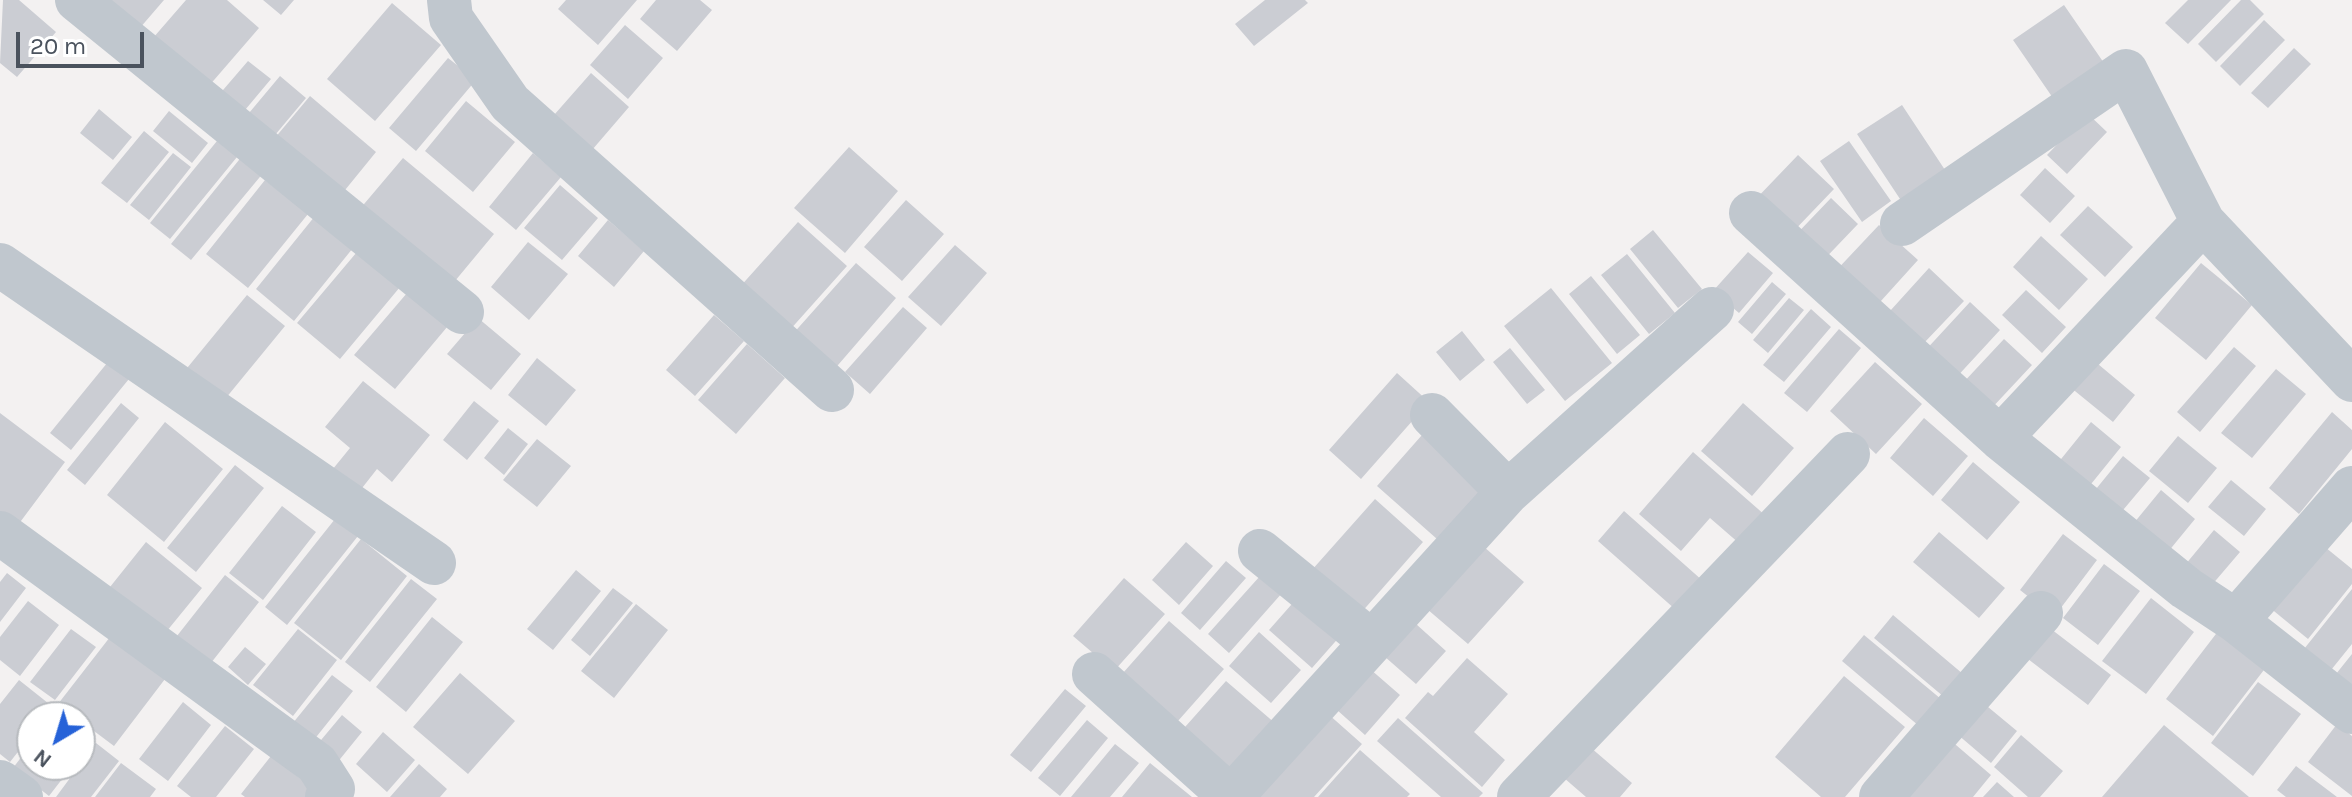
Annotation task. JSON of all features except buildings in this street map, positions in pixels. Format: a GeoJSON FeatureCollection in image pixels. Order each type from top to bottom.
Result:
{"type":"FeatureCollection","features":[{"type":"Feature","properties":{"kind":"street"},"geometry":{"type":"LineString","coordinates":[[77,0],[462,312]]}},
{"type":"Feature","properties":{"kind":"street"},"geometry":{"type":"LineString","coordinates":[[449,0],[451,18],[510,103],[832,390]]}},
{"type":"Feature","properties":{"kind":"street"},"geometry":{"type":"LineString","coordinates":[[1902,224],[2126,71],[2203,222],[2352,380]]}},
{"type":"Feature","properties":{"kind":"street"},"geometry":{"type":"LineString","coordinates":[[1751,213],[1806,267],[2000,438],[2186,588],[2236,621],[2352,712]]}},
{"type":"Feature","properties":{"kind":"street"},"geometry":{"type":"LineString","coordinates":[[2000,438],[2203,222]]}},
{"type":"Feature","properties":{"kind":"street"},"geometry":{"type":"LineString","coordinates":[[0,265],[434,563]]}},
{"type":"Feature","properties":{"kind":"street"},"geometry":{"type":"LineString","coordinates":[[1094,674],[1231,797],[1508,492],[1712,309]]}},
{"type":"Feature","properties":{"kind":"street"},"geometry":{"type":"LineString","coordinates":[[1432,415],[1508,492]]}},
{"type":"Feature","properties":{"kind":"street"},"geometry":{"type":"LineString","coordinates":[[1519,797],[1848,454]]}},
{"type":"Feature","properties":{"kind":"street"},"geometry":{"type":"LineString","coordinates":[[2236,621],[2352,488]]}},
{"type":"Feature","properties":{"kind":"street"},"geometry":{"type":"LineString","coordinates":[[0,533],[317,764],[333,789],[327,797]]}},
{"type":"Feature","properties":{"kind":"street"},"geometry":{"type":"LineString","coordinates":[[1260,551],[1372,642]]}},
{"type":"Feature","properties":{"kind":"street"},"geometry":{"type":"LineString","coordinates":[[1881,797],[2041,613]]}},
{"type":"Feature","properties":{"kind":"street"},"geometry":{"type":"LineString","coordinates":[[0,782],[21,797]]}}]}
